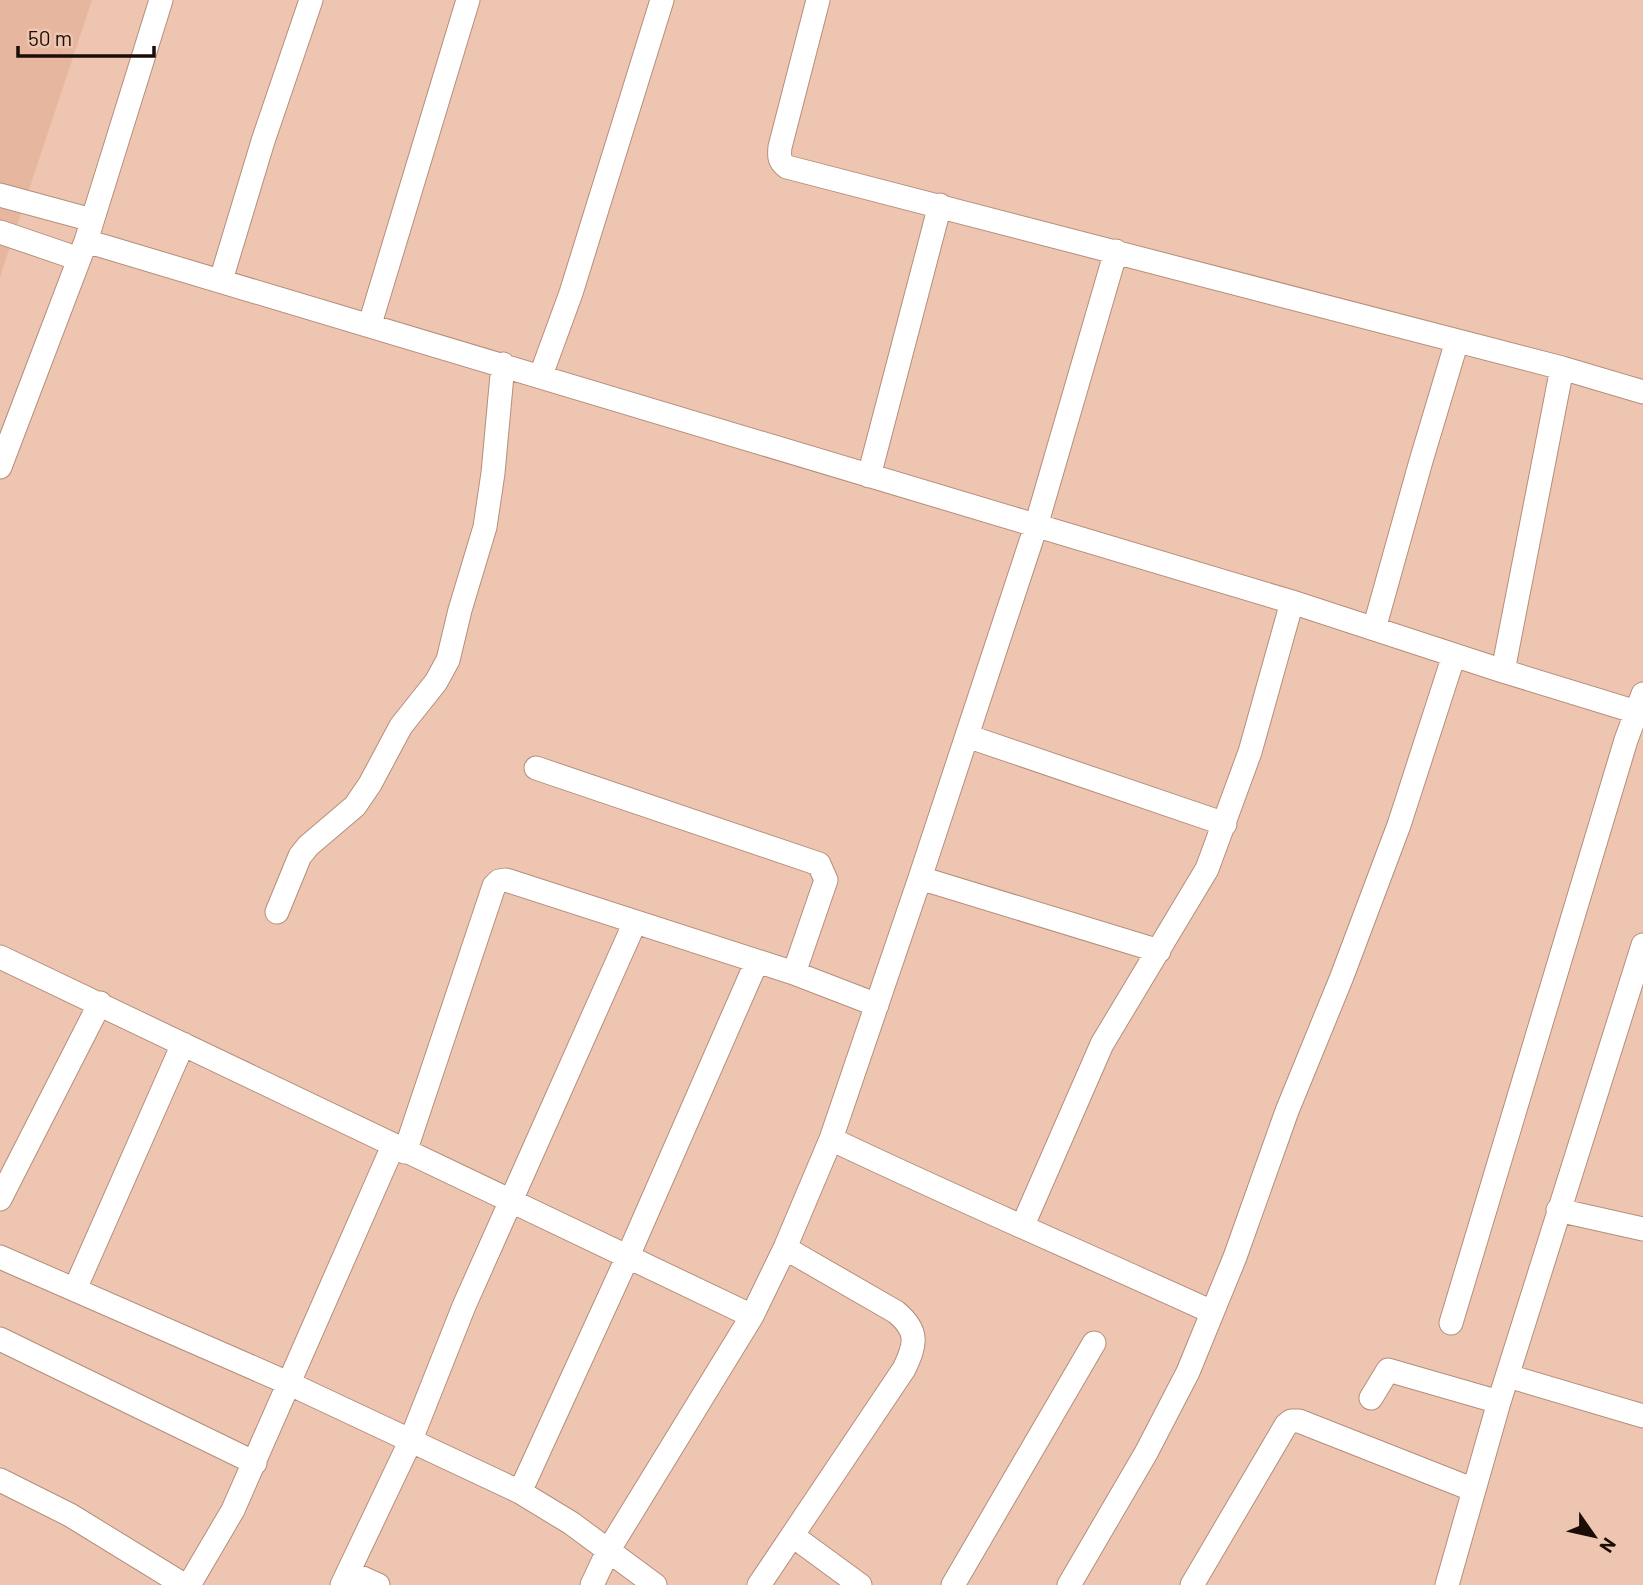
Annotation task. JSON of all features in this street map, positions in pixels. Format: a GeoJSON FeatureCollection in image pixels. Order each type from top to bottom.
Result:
{"type":"FeatureCollection","features":[{"type":"Feature","properties":{"kind":"street"},"geometry":{"type":"LineString","coordinates":[[0,467],[86,240],[161,0]]}},
{"type":"Feature","properties":{"kind":"street"},"geometry":{"type":"LineString","coordinates":[[221,280],[263,141],[311,0]]}},
{"type":"Feature","properties":{"kind":"street"},"geometry":{"type":"LineString","coordinates":[[370,324],[468,0]]}},
{"type":"Feature","properties":{"kind":"street"},"geometry":{"type":"LineString","coordinates":[[541,375],[572,293],[662,0]]}},
{"type":"Feature","properties":{"kind":"street"},"geometry":{"type":"LineString","coordinates":[[818,0],[780,147],[781,163],[787,167],[1562,368],[1643,393]]}},
{"type":"Feature","properties":{"kind":"street"},"geometry":{"type":"LineString","coordinates":[[0,195],[86,240],[1293,602],[1503,671],[1641,706],[1451,1323]]}},
{"type":"Feature","properties":{"kind":"street"},"geometry":{"type":"LineString","coordinates":[[869,477],[940,205]]}},
{"type":"Feature","properties":{"kind":"street"},"geometry":{"type":"LineString","coordinates":[[0,232],[86,240]]}},
{"type":"Feature","properties":{"kind":"street"},"geometry":{"type":"LineString","coordinates":[[592,1585],[608,1551],[752,1317],[785,1248],[831,1139],[1036,526],[1116,251]]}},
{"type":"Feature","properties":{"kind":"street"},"geometry":{"type":"LineString","coordinates":[[1374,629],[1457,341]]}},
{"type":"Feature","properties":{"kind":"street"},"geometry":{"type":"LineString","coordinates":[[277,912],[299,856],[355,806],[401,726],[436,682],[448,660],[485,527],[503,365]]}},
{"type":"Feature","properties":{"kind":"street"},"geometry":{"type":"LineString","coordinates":[[1503,671],[1562,368]]}},
{"type":"Feature","properties":{"kind":"street"},"geometry":{"type":"LineString","coordinates":[[1023,1226],[1102,1044],[1207,869],[1250,752],[1293,602]]}},
{"type":"Feature","properties":{"kind":"street"},"geometry":{"type":"LineString","coordinates":[[1069,1585],[1188,1372],[1235,1256],[1287,1111],[1341,979],[1399,825],[1454,655]]}},
{"type":"Feature","properties":{"kind":"street"},"geometry":{"type":"LineString","coordinates":[[967,736],[1225,824]]}},
{"type":"Feature","properties":{"kind":"street"},"geometry":{"type":"LineString","coordinates":[[536,768],[819,864],[826,880],[794,973]]}},
{"type":"Feature","properties":{"kind":"street"},"geometry":{"type":"LineString","coordinates":[[920,878],[1159,951]]}},
{"type":"Feature","properties":{"kind":"street"},"geometry":{"type":"LineString","coordinates":[[190,1585],[233,1510],[288,1383],[399,1149],[494,886],[499,881],[506,880],[794,973],[877,1005]]}},
{"type":"Feature","properties":{"kind":"street"},"geometry":{"type":"LineString","coordinates":[[378,1585],[346,1578],[410,1442],[464,1306],[635,922]]}},
{"type":"Feature","properties":{"kind":"street"},"geometry":{"type":"LineString","coordinates":[[1447,1585],[1499,1402],[1643,945]]}},
{"type":"Feature","properties":{"kind":"street"},"geometry":{"type":"LineString","coordinates":[[0,957],[752,1317]]}},
{"type":"Feature","properties":{"kind":"street"},"geometry":{"type":"LineString","coordinates":[[520,1492],[628,1256],[757,961]]}},
{"type":"Feature","properties":{"kind":"street"},"geometry":{"type":"LineString","coordinates":[[0,1199],[100,1003]]}},
{"type":"Feature","properties":{"kind":"street"},"geometry":{"type":"LineString","coordinates":[[75,1289],[183,1044]]}},
{"type":"Feature","properties":{"kind":"street"},"geometry":{"type":"LineString","coordinates":[[831,1139],[987,1213],[1023,1226],[1212,1312]]}},
{"type":"Feature","properties":{"kind":"street"},"geometry":{"type":"LineString","coordinates":[[1558,1210],[1643,1230]]}},
{"type":"Feature","properties":{"kind":"street"},"geometry":{"type":"LineString","coordinates":[[759,1585],[904,1369],[914,1349],[913,1332],[905,1320],[785,1248]]}},
{"type":"Feature","properties":{"kind":"street"},"geometry":{"type":"LineString","coordinates":[[0,1257],[288,1383],[520,1492],[571,1523],[655,1585]]}},
{"type":"Feature","properties":{"kind":"street"},"geometry":{"type":"LineString","coordinates":[[0,1339],[255,1463]]}},
{"type":"Feature","properties":{"kind":"street"},"geometry":{"type":"LineString","coordinates":[[953,1585],[1094,1343]]}},
{"type":"Feature","properties":{"kind":"street"},"geometry":{"type":"LineString","coordinates":[[1371,1398],[1388,1370],[1499,1402]]}},
{"type":"Feature","properties":{"kind":"street"},"geometry":{"type":"LineString","coordinates":[[1508,1376],[1643,1416]]}},
{"type":"Feature","properties":{"kind":"street"},"geometry":{"type":"LineString","coordinates":[[1192,1585],[1286,1425],[1292,1421],[1299,1421],[1474,1490]]}},
{"type":"Feature","properties":{"kind":"street"},"geometry":{"type":"LineString","coordinates":[[0,1480],[70,1515],[184,1585]]}},
{"type":"Feature","properties":{"kind":"street"},"geometry":{"type":"LineString","coordinates":[[793,1536],[860,1585]]}},
{"type":"Feature","properties":{"kind":"shaded area"},"geometry":{"type":"Polygon","coordinates":[[[0,0],[92,0],[0,277],[0,0]]]}}]}
